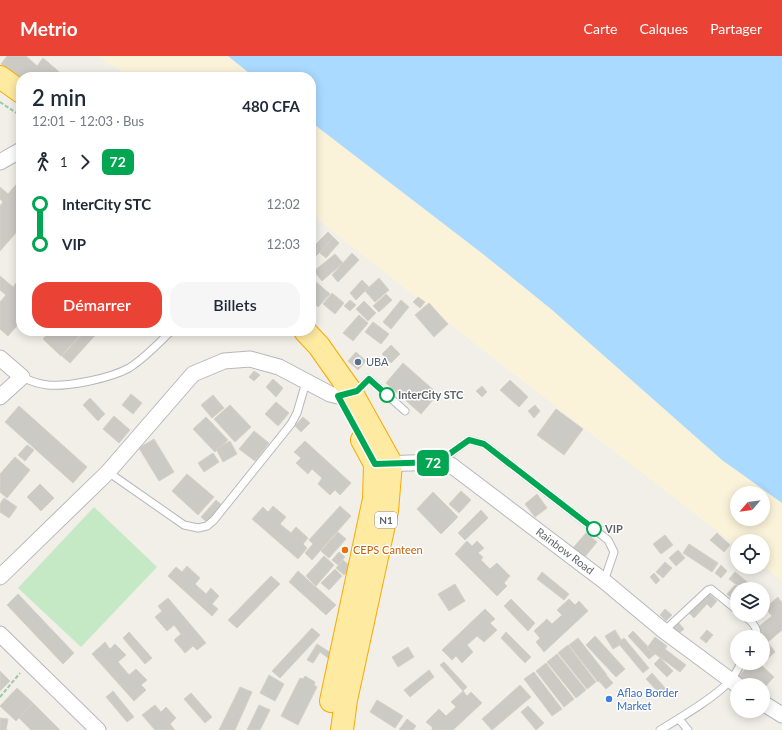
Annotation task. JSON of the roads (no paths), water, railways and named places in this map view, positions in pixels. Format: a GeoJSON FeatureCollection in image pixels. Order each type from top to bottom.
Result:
{"type":"FeatureCollection","features":[{"type":"Feature","properties":{"kind":"highway"},"geometry":{"type":"LineString","coordinates":[[0,77],[16,88]]}},
{"type":"Feature","properties":{"kind":"highway"},"geometry":{"type":"LineString","coordinates":[[0,88],[16,99]]}},
{"type":"Feature","properties":{"kind":"highway"},"geometry":{"type":"LineString","coordinates":[[293,336],[345,395]]}},
{"type":"Feature","properties":{"kind":"highway"},"geometry":{"type":"LineString","coordinates":[[310,336],[319,346],[383,464]]}},
{"type":"Feature","properties":{"kind":"highway","name":"N1"},"geometry":{"type":"LineString","coordinates":[[326,730],[345,629],[383,464]]}},
{"type":"Feature","properties":{"kind":"highway","name":"N1"},"geometry":{"type":"LineString","coordinates":[[342,730],[346,700],[387,511],[383,464]]}},
{"type":"Feature","properties":{"kind":"street"},"geometry":{"type":"LineString","coordinates":[[0,162],[16,153]]}},
{"type":"Feature","properties":{"kind":"street"},"geometry":{"type":"LineString","coordinates":[[0,358],[22,378],[0,397]]}},
{"type":"Feature","properties":{"kind":"street"},"geometry":{"type":"LineString","coordinates":[[0,577],[108,472],[193,374],[224,361],[250,360],[279,367],[306,382],[345,395]]}},
{"type":"Feature","properties":{"kind":"street","name":"Rainbow Road"},"geometry":{"type":"LineString","coordinates":[[383,464],[438,462],[451,465],[604,581],[664,631],[730,680]]}},
{"type":"Feature","properties":{"kind":"street"},"geometry":{"type":"LineString","coordinates":[[0,634],[98,730]]}},
{"type":"Feature","properties":{"kind":"street"},"geometry":{"type":"LineString","coordinates":[[770,707],[782,715]]}},
{"type":"Feature","properties":{"kind":"lane"},"geometry":{"type":"LineString","coordinates":[[22,378],[48,385],[66,385],[114,374],[129,368],[166,336]]}},
{"type":"Feature","properties":{"kind":"lane"},"geometry":{"type":"LineString","coordinates":[[345,395],[357,391],[369,379],[405,411]]}},
{"type":"Feature","properties":{"kind":"lane"},"geometry":{"type":"LineString","coordinates":[[108,472],[184,525],[198,528],[207,526],[291,424],[297,413],[306,382]]}},
{"type":"Feature","properties":{"kind":"lane"},"geometry":{"type":"LineString","coordinates":[[438,462],[469,440],[484,444],[608,540],[614,552],[604,581]]}},
{"type":"Feature","properties":{"kind":"lane"},"geometry":{"type":"LineString","coordinates":[[664,631],[708,590],[711,589],[730,604]]}},
{"type":"Feature","properties":{"kind":"lane"},"geometry":{"type":"LineString","coordinates":[[660,730],[730,686]]}},
{"type":"Feature","properties":{"kind":"lane"},"geometry":{"type":"LineString","coordinates":[[679,719],[688,730]]}},
{"type":"Feature","properties":{"kind":"water"},"geometry":{"type":"Polygon","coordinates":[[[228,56],[782,56],[782,503],[770,494],[770,486],[758,486],[722,460],[551,309],[483,254],[316,126],[316,72],[248,72],[228,56]]]}},
{"type":"Feature","properties":{"kind":"place","name":"UBA"},"geometry":{"type":"Point","coordinates":[358,362]}},
{"type":"Feature","properties":{"kind":"place","name":"InterCity STC"},"geometry":{"type":"Point","coordinates":[387,395]}},
{"type":"Feature","properties":{"kind":"place","name":"VIP"},"geometry":{"type":"Point","coordinates":[594,529]}},
{"type":"Feature","properties":{"kind":"place","name":"CEPS Canteen"},"geometry":{"type":"Point","coordinates":[345,550]}},
{"type":"Feature","properties":{"kind":"place","name":"Aflao Border Market"},"geometry":{"type":"Point","coordinates":[609,699]}}]}
